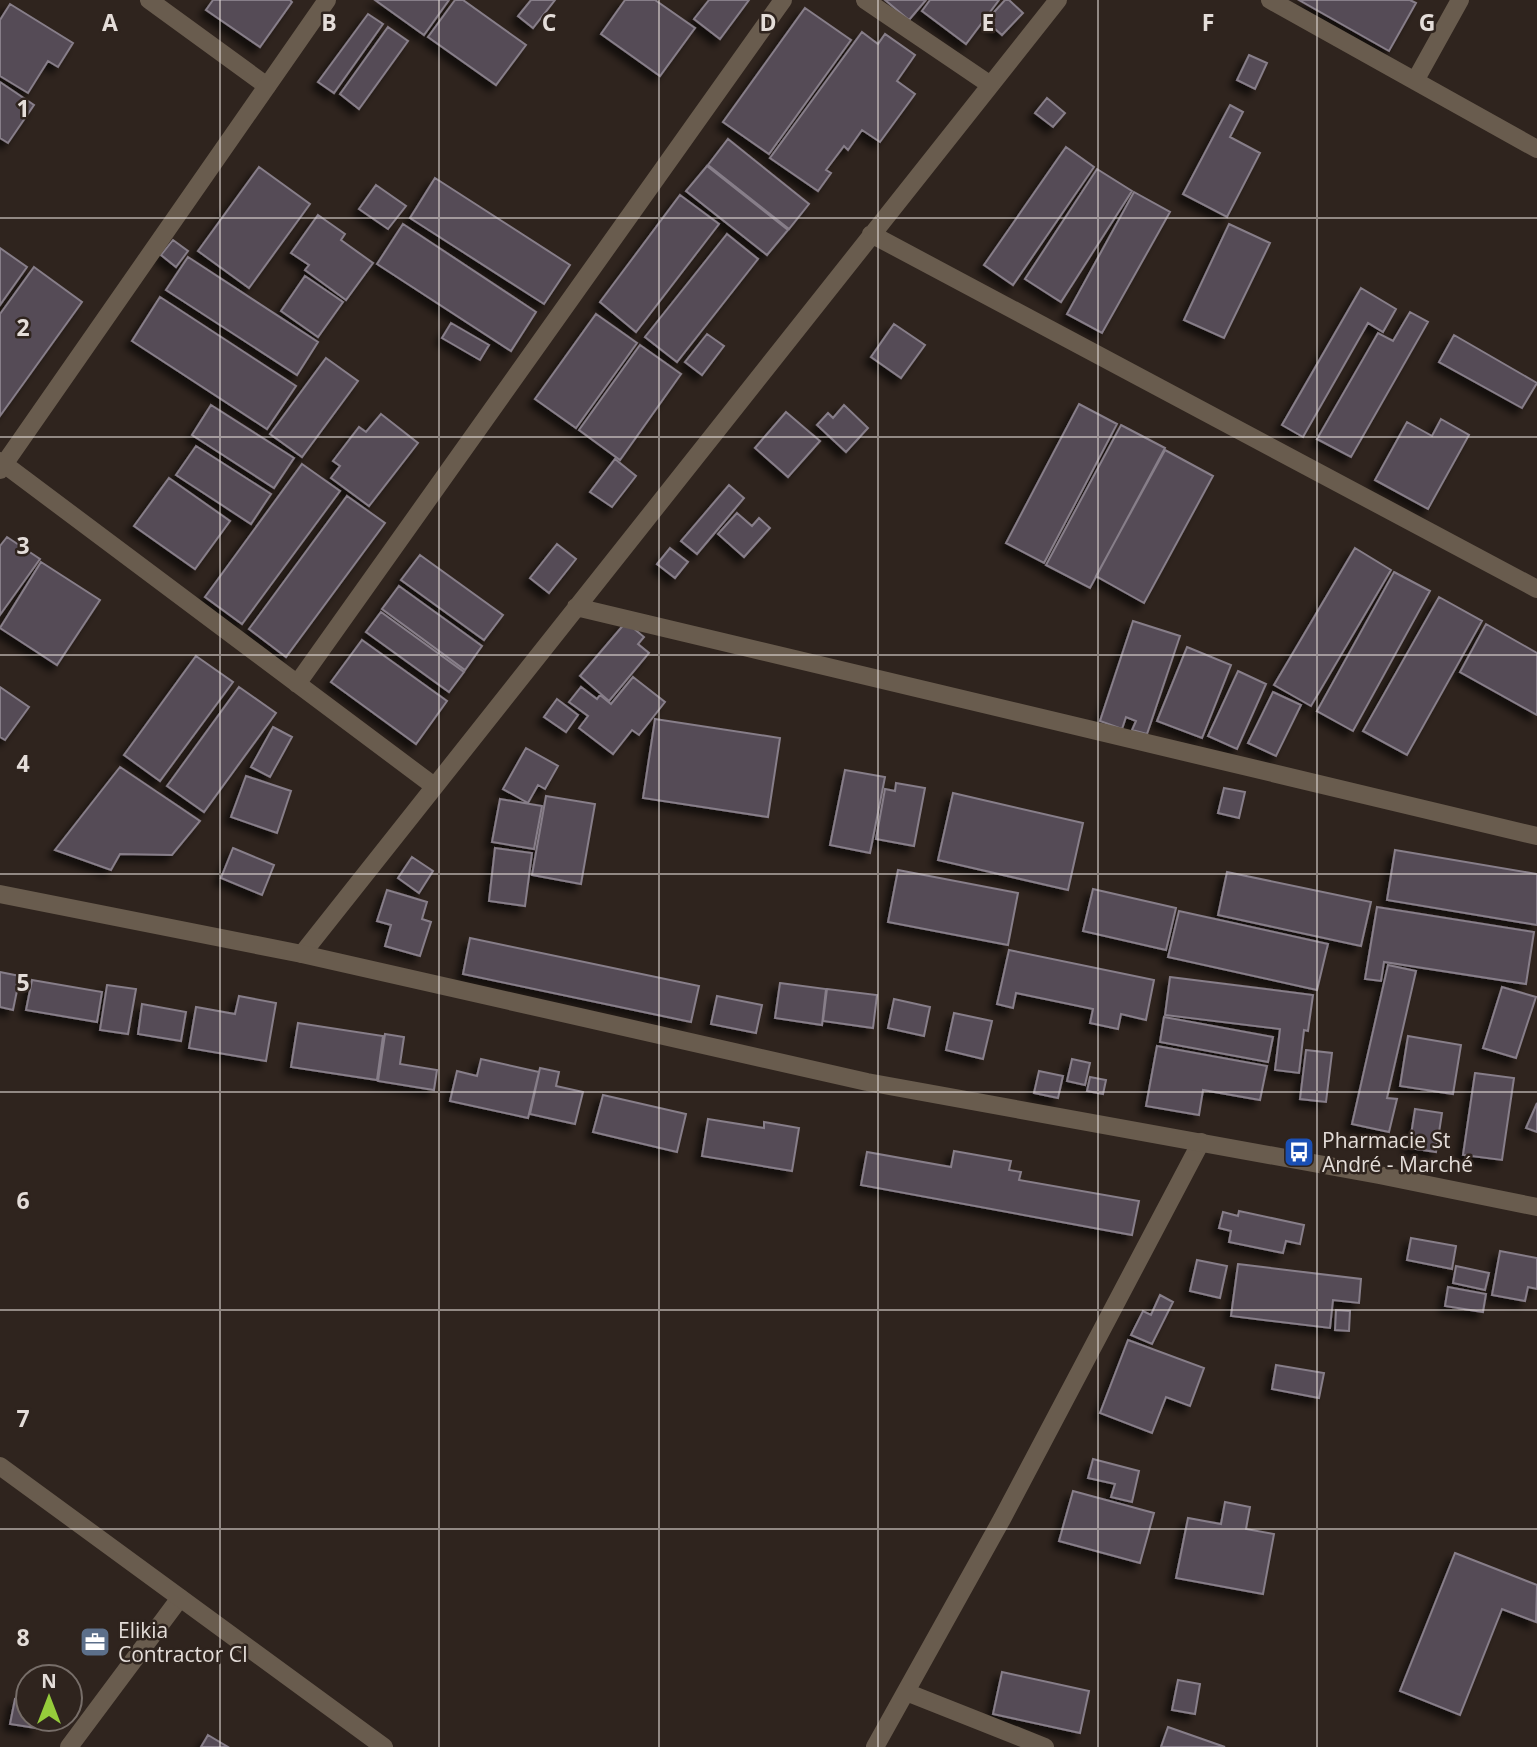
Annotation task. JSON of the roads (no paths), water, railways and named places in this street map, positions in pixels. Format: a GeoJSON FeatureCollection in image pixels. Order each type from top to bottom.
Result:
{"type":"FeatureCollection","features":[{"type":"Feature","properties":{"kind":"street"},"geometry":{"type":"LineString","coordinates":[[149,0],[267,86]]}},
{"type":"Feature","properties":{"kind":"street"},"geometry":{"type":"LineString","coordinates":[[327,0],[1,465],[434,786]]}},
{"type":"Feature","properties":{"kind":"street"},"geometry":{"type":"LineString","coordinates":[[297,684],[783,0]]}},
{"type":"Feature","properties":{"kind":"street"},"geometry":{"type":"LineString","coordinates":[[865,0],[989,84]]}},
{"type":"Feature","properties":{"kind":"street"},"geometry":{"type":"LineString","coordinates":[[302,954],[1058,0]]}},
{"type":"Feature","properties":{"kind":"street"},"geometry":{"type":"LineString","coordinates":[[1270,0],[1537,149]]}},
{"type":"Feature","properties":{"kind":"street"},"geometry":{"type":"LineString","coordinates":[[1415,81],[1460,0]]}},
{"type":"Feature","properties":{"kind":"street"},"geometry":{"type":"LineString","coordinates":[[871,234],[1537,589]]}},
{"type":"Feature","properties":{"kind":"street"},"geometry":{"type":"LineString","coordinates":[[576,607],[1537,836]]}},
{"type":"Feature","properties":{"kind":"street"},"geometry":{"type":"LineString","coordinates":[[0,894],[302,954],[867,1082],[1201,1142],[1537,1207]]}},
{"type":"Feature","properties":{"kind":"street"},"geometry":{"type":"LineString","coordinates":[[875,1747],[1009,1507],[1201,1142]]}},
{"type":"Feature","properties":{"kind":"street"},"geometry":{"type":"LineString","coordinates":[[0,1466],[384,1747]]}},
{"type":"Feature","properties":{"kind":"street"},"geometry":{"type":"LineString","coordinates":[[69,1747],[180,1598]]}},
{"type":"Feature","properties":{"kind":"street"},"geometry":{"type":"LineString","coordinates":[[906,1692],[1045,1747]]}},
{"type":"Feature","properties":{"kind":"place","name":"Pharmacie St André - Marché"},"geometry":{"type":"Point","coordinates":[1299,1152]}},
{"type":"Feature","properties":{"kind":"place","name":"Elikia Contractor CI"},"geometry":{"type":"Point","coordinates":[95,1642]}}]}
